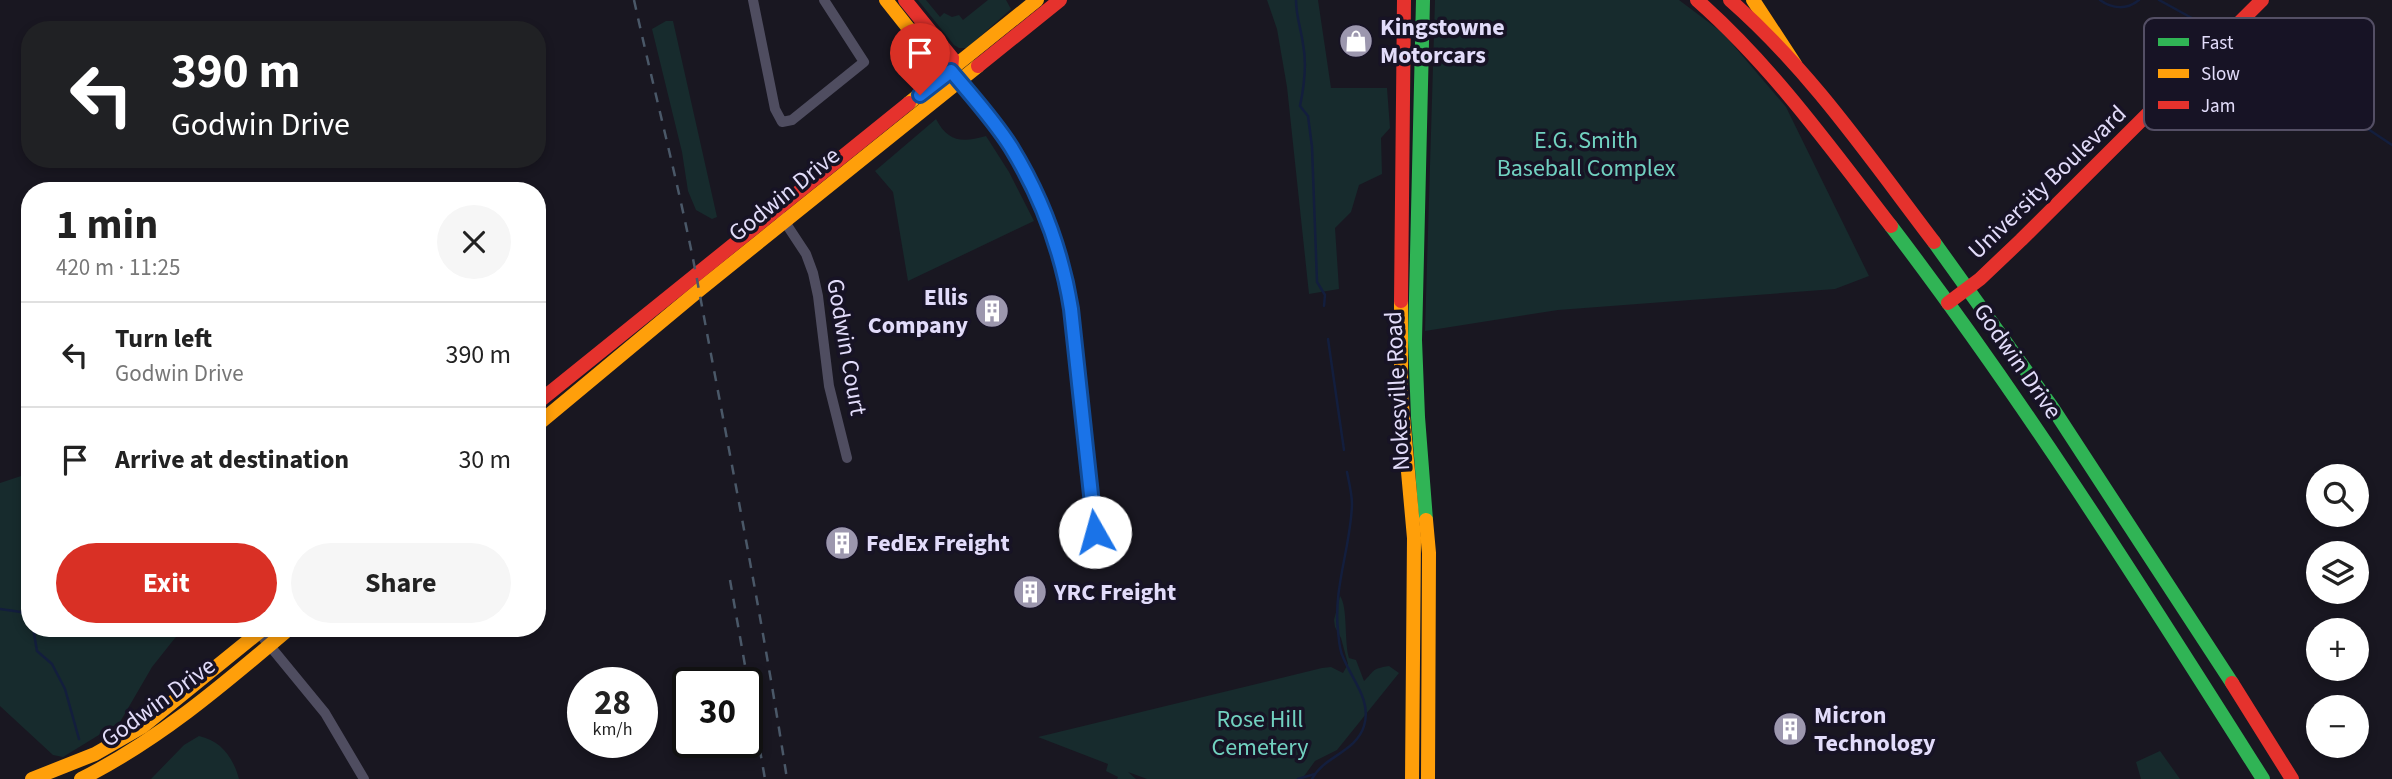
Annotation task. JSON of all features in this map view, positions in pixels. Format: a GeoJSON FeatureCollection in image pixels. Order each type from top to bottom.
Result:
{"type":"FeatureCollection","features":[{"type":"Feature","properties":{"kind":"main road"},"geometry":{"type":"LineString","coordinates":[[886,0],[940,68],[955,76]]}},
{"type":"Feature","properties":{"kind":"main road"},"geometry":{"type":"LineString","coordinates":[[905,0],[952,58],[955,76]]}},
{"type":"Feature","properties":{"kind":"main road","name":"Godwin Drive"},"geometry":{"type":"LineString","coordinates":[[546,418],[693,295],[786,222],[955,76],[1037,0]]}},
{"type":"Feature","properties":{"kind":"main road","name":"Godwin Drive"},"geometry":{"type":"LineString","coordinates":[[546,396],[695,273],[1060,0]]}},
{"type":"Feature","properties":{"kind":"main road","name":"Nokesville Road"},"geometry":{"type":"LineString","coordinates":[[1404,0],[1400,345],[1401,394],[1414,538],[1412,779]]}},
{"type":"Feature","properties":{"kind":"main road","name":"Nokesville Road"},"geometry":{"type":"LineString","coordinates":[[1423,0],[1415,340],[1418,417],[1428,518],[1428,779]]}},
{"type":"Feature","properties":{"kind":"main road","name":"Godwin Drive"},"geometry":{"type":"LineString","coordinates":[[1697,0],[1736,34],[1766,67],[1948,303],[2093,510],[2263,779]]}},
{"type":"Feature","properties":{"kind":"main road","name":"Godwin Drive"},"geometry":{"type":"LineString","coordinates":[[1730,0],[1753,19],[1795,64],[1968,287],[2102,479],[2292,779]]}},
{"type":"Feature","properties":{"kind":"main road"},"geometry":{"type":"LineString","coordinates":[[1753,0],[1795,64]]}},
{"type":"Feature","properties":{"kind":"main road","name":"University Boulevard"},"geometry":{"type":"LineString","coordinates":[[2244,18],[2262,0]]}},
{"type":"Feature","properties":{"kind":"main road","name":"University Boulevard"},"geometry":{"type":"LineString","coordinates":[[1948,303],[2021,240],[2144,118]]}},
{"type":"Feature","properties":{"kind":"main road","name":"Godwin Drive"},"geometry":{"type":"LineString","coordinates":[[32,779],[83,760],[142,727],[251,637]]}},
{"type":"Feature","properties":{"kind":"main road","name":"Godwin Drive"},"geometry":{"type":"LineString","coordinates":[[81,779],[115,763],[156,738],[279,637]]}},
{"type":"Feature","properties":{"kind":"street"},"geometry":{"type":"LineString","coordinates":[[753,0],[775,109],[782,122],[792,120],[864,62],[824,0]]}},
{"type":"Feature","properties":{"kind":"street"},"geometry":{"type":"LineString","coordinates":[[955,76],[1010,147],[1038,202],[1057,249],[1071,309],[1095,532]]}},
{"type":"Feature","properties":{"kind":"street","name":"Godwin Court"},"geometry":{"type":"LineString","coordinates":[[777,210],[806,254],[813,273],[829,386],[847,458]]}},
{"type":"Feature","properties":{"kind":"street"},"geometry":{"type":"LineString","coordinates":[[265,637],[325,713],[364,779]]}},
{"type":"Feature","properties":{"kind":"green space"},"geometry":{"type":"Polygon","coordinates":[[[918,0],[926,0],[940,17],[944,13],[952,17],[959,15],[963,20],[988,0],[1006,0],[1011,9],[967,48],[959,48],[918,0]]]}},
{"type":"Feature","properties":{"kind":"green space"},"geometry":{"type":"Polygon","coordinates":[[[1267,0],[1318,0],[1331,88],[1387,88],[1390,128],[1381,138],[1382,174],[1359,185],[1351,212],[1335,228],[1339,289],[1309,294],[1287,87],[1277,29],[1267,0]]]}},
{"type":"Feature","properties":{"kind":"green space","name":"E.G. Smith Baseball Complex"},"geometry":{"type":"Polygon","coordinates":[[[1435,0],[1679,0],[1723,33],[1786,107],[1869,276],[1835,289],[1558,310],[1425,331],[1435,0]]]}},
{"type":"Feature","properties":{"kind":"green space"},"geometry":{"type":"Polygon","coordinates":[[[666,21],[673,21],[717,217],[712,219],[696,210],[688,191],[682,152],[652,29],[666,21]]]}},
{"type":"Feature","properties":{"kind":"green space"},"geometry":{"type":"Polygon","coordinates":[[[936,119],[946,132],[956,139],[970,140],[986,136],[1009,172],[1034,221],[908,281],[893,192],[875,171],[936,119]]]}},
{"type":"Feature","properties":{"kind":"green space"},"geometry":{"type":"Polygon","coordinates":[[[21,476],[21,637],[176,637],[152,667],[120,722],[63,757],[53,755],[0,706],[0,483],[21,476]]]}},
{"type":"Feature","properties":{"kind":"green space","name":"Rose Hill Cemetery"},"geometry":{"type":"Polygon","coordinates":[[[1340,596],[1344,608],[1349,658],[1356,660],[1364,681],[1373,671],[1383,667],[1389,666],[1399,673],[1337,750],[1315,761],[1302,779],[1147,779],[1128,772],[1136,779],[1117,779],[1118,777],[1106,771],[1108,764],[1038,737],[1322,668],[1331,667],[1343,673],[1348,664],[1334,620],[1340,596]]]}},
{"type":"Feature","properties":{"kind":"green space"},"geometry":{"type":"Polygon","coordinates":[[[199,736],[214,742],[225,751],[239,779],[151,779],[184,745],[199,736]]]}},
{"type":"Feature","properties":{"kind":"green space"},"geometry":{"type":"Polygon","coordinates":[[[2160,751],[2180,779],[2141,779],[2136,762],[2160,751]]]}},
{"type":"Feature","properties":{"kind":"waterway"},"geometry":{"type":"LineString","coordinates":[[1296,0],[1305,59],[1300,106],[1308,116],[1312,147],[1317,282],[1325,295],[1324,306]]}},
{"type":"Feature","properties":{"kind":"waterway"},"geometry":{"type":"LineString","coordinates":[[2100,0],[2119,7],[2139,0]]}},
{"type":"Feature","properties":{"kind":"waterway"},"geometry":{"type":"LineString","coordinates":[[2159,0],[2192,18]]}},
{"type":"Feature","properties":{"kind":"waterway"},"geometry":{"type":"LineString","coordinates":[[2370,130],[2392,145]]}},
{"type":"Feature","properties":{"kind":"waterway"},"geometry":{"type":"LineString","coordinates":[[1328,339],[1344,450]]}},
{"type":"Feature","properties":{"kind":"waterway"},"geometry":{"type":"LineString","coordinates":[[1312,779],[1317,771],[1354,742],[1360,735],[1366,717],[1360,690],[1339,644],[1338,599],[1352,504],[1347,472]]}},
{"type":"Feature","properties":{"kind":"waterway"},"geometry":{"type":"LineString","coordinates":[[0,609],[21,612]]}},
{"type":"Feature","properties":{"kind":"waterway"},"geometry":{"type":"LineString","coordinates":[[35,637],[37,651],[52,664],[65,689],[79,739]]}},
{"type":"Feature","properties":{"kind":"waterway"},"geometry":{"type":"LineString","coordinates":[[1298,779],[1315,774]]}},
{"type":"Feature","properties":{"kind":"railway"},"geometry":{"type":"LineString","coordinates":[[634,0],[696,274],[755,589],[787,779]]}},
{"type":"Feature","properties":{"kind":"railway"},"geometry":{"type":"LineString","coordinates":[[730,580],[765,779]]}},
{"type":"Feature","properties":{"kind":"traffic: fast"},"geometry":{"type":"LineString","coordinates":[[1423,0],[1415,340],[1426,520]]}},
{"type":"Feature","properties":{"kind":"traffic: fast"},"geometry":{"type":"LineString","coordinates":[[1891,226],[2037,429],[2263,779]]}},
{"type":"Feature","properties":{"kind":"traffic: fast"},"geometry":{"type":"LineString","coordinates":[[1934,242],[2052,407],[2232,683]]}},
{"type":"Feature","properties":{"kind":"traffic: slow"},"geometry":{"type":"LineString","coordinates":[[886,0],[940,68],[951,71],[954,75]]}},
{"type":"Feature","properties":{"kind":"traffic: slow"},"geometry":{"type":"LineString","coordinates":[[909,103],[1037,0]]}},
{"type":"Feature","properties":{"kind":"traffic: slow"},"geometry":{"type":"LineString","coordinates":[[1753,0],[1795,64]]}},
{"type":"Feature","properties":{"kind":"traffic: slow"},"geometry":{"type":"LineString","coordinates":[[546,418],[698,291],[978,66]]}},
{"type":"Feature","properties":{"kind":"traffic: slow"},"geometry":{"type":"LineString","coordinates":[[1401,301],[1401,394],[1414,538],[1412,779]]}},
{"type":"Feature","properties":{"kind":"traffic: slow"},"geometry":{"type":"LineString","coordinates":[[1426,520],[1429,553],[1428,779]]}},
{"type":"Feature","properties":{"kind":"traffic: slow"},"geometry":{"type":"LineString","coordinates":[[32,779],[95,754],[142,727],[253,637]]}},
{"type":"Feature","properties":{"kind":"traffic: slow"},"geometry":{"type":"LineString","coordinates":[[81,779],[110,764],[164,729],[279,637]]}},
{"type":"Feature","properties":{"kind":"traffic: jam"},"geometry":{"type":"LineString","coordinates":[[905,0],[952,58],[951,71]]}},
{"type":"Feature","properties":{"kind":"traffic: jam"},"geometry":{"type":"LineString","coordinates":[[978,66],[1060,0]]}},
{"type":"Feature","properties":{"kind":"traffic: jam"},"geometry":{"type":"LineString","coordinates":[[1401,301],[1404,0]]}},
{"type":"Feature","properties":{"kind":"traffic: jam"},"geometry":{"type":"LineString","coordinates":[[1697,0],[1775,80],[1823,137],[1891,226]]}},
{"type":"Feature","properties":{"kind":"traffic: jam"},"geometry":{"type":"LineString","coordinates":[[1730,0],[1813,85],[1934,242]]}},
{"type":"Feature","properties":{"kind":"traffic: jam"},"geometry":{"type":"LineString","coordinates":[[2244,18],[2262,0]]}},
{"type":"Feature","properties":{"kind":"traffic: jam"},"geometry":{"type":"LineString","coordinates":[[546,396],[909,103]]}},
{"type":"Feature","properties":{"kind":"traffic: jam"},"geometry":{"type":"LineString","coordinates":[[1948,303],[1980,279],[2144,118]]}},
{"type":"Feature","properties":{"kind":"traffic: jam"},"geometry":{"type":"LineString","coordinates":[[2232,683],[2292,779]]}},
{"type":"Feature","properties":{"kind":"place","name":"Kingstowne Motorcars"},"geometry":{"type":"Point","coordinates":[1356,41]}},
{"type":"Feature","properties":{"kind":"place","name":"Ellis Company"},"geometry":{"type":"Point","coordinates":[992,311]}},
{"type":"Feature","properties":{"kind":"place","name":"FedEx Freight"},"geometry":{"type":"Point","coordinates":[842,543]}},
{"type":"Feature","properties":{"kind":"place","name":"YRC Freight"},"geometry":{"type":"Point","coordinates":[1030,592]}},
{"type":"Feature","properties":{"kind":"place","name":"Micron Technology"},"geometry":{"type":"Point","coordinates":[1790,729]}},
{"type":"Feature","properties":{"kind":"route"},"geometry":{"type":"LineString","coordinates":[[920,95],[951,71],[1010,147],[1049,225],[1071,309],[1095,532]]}}]}
